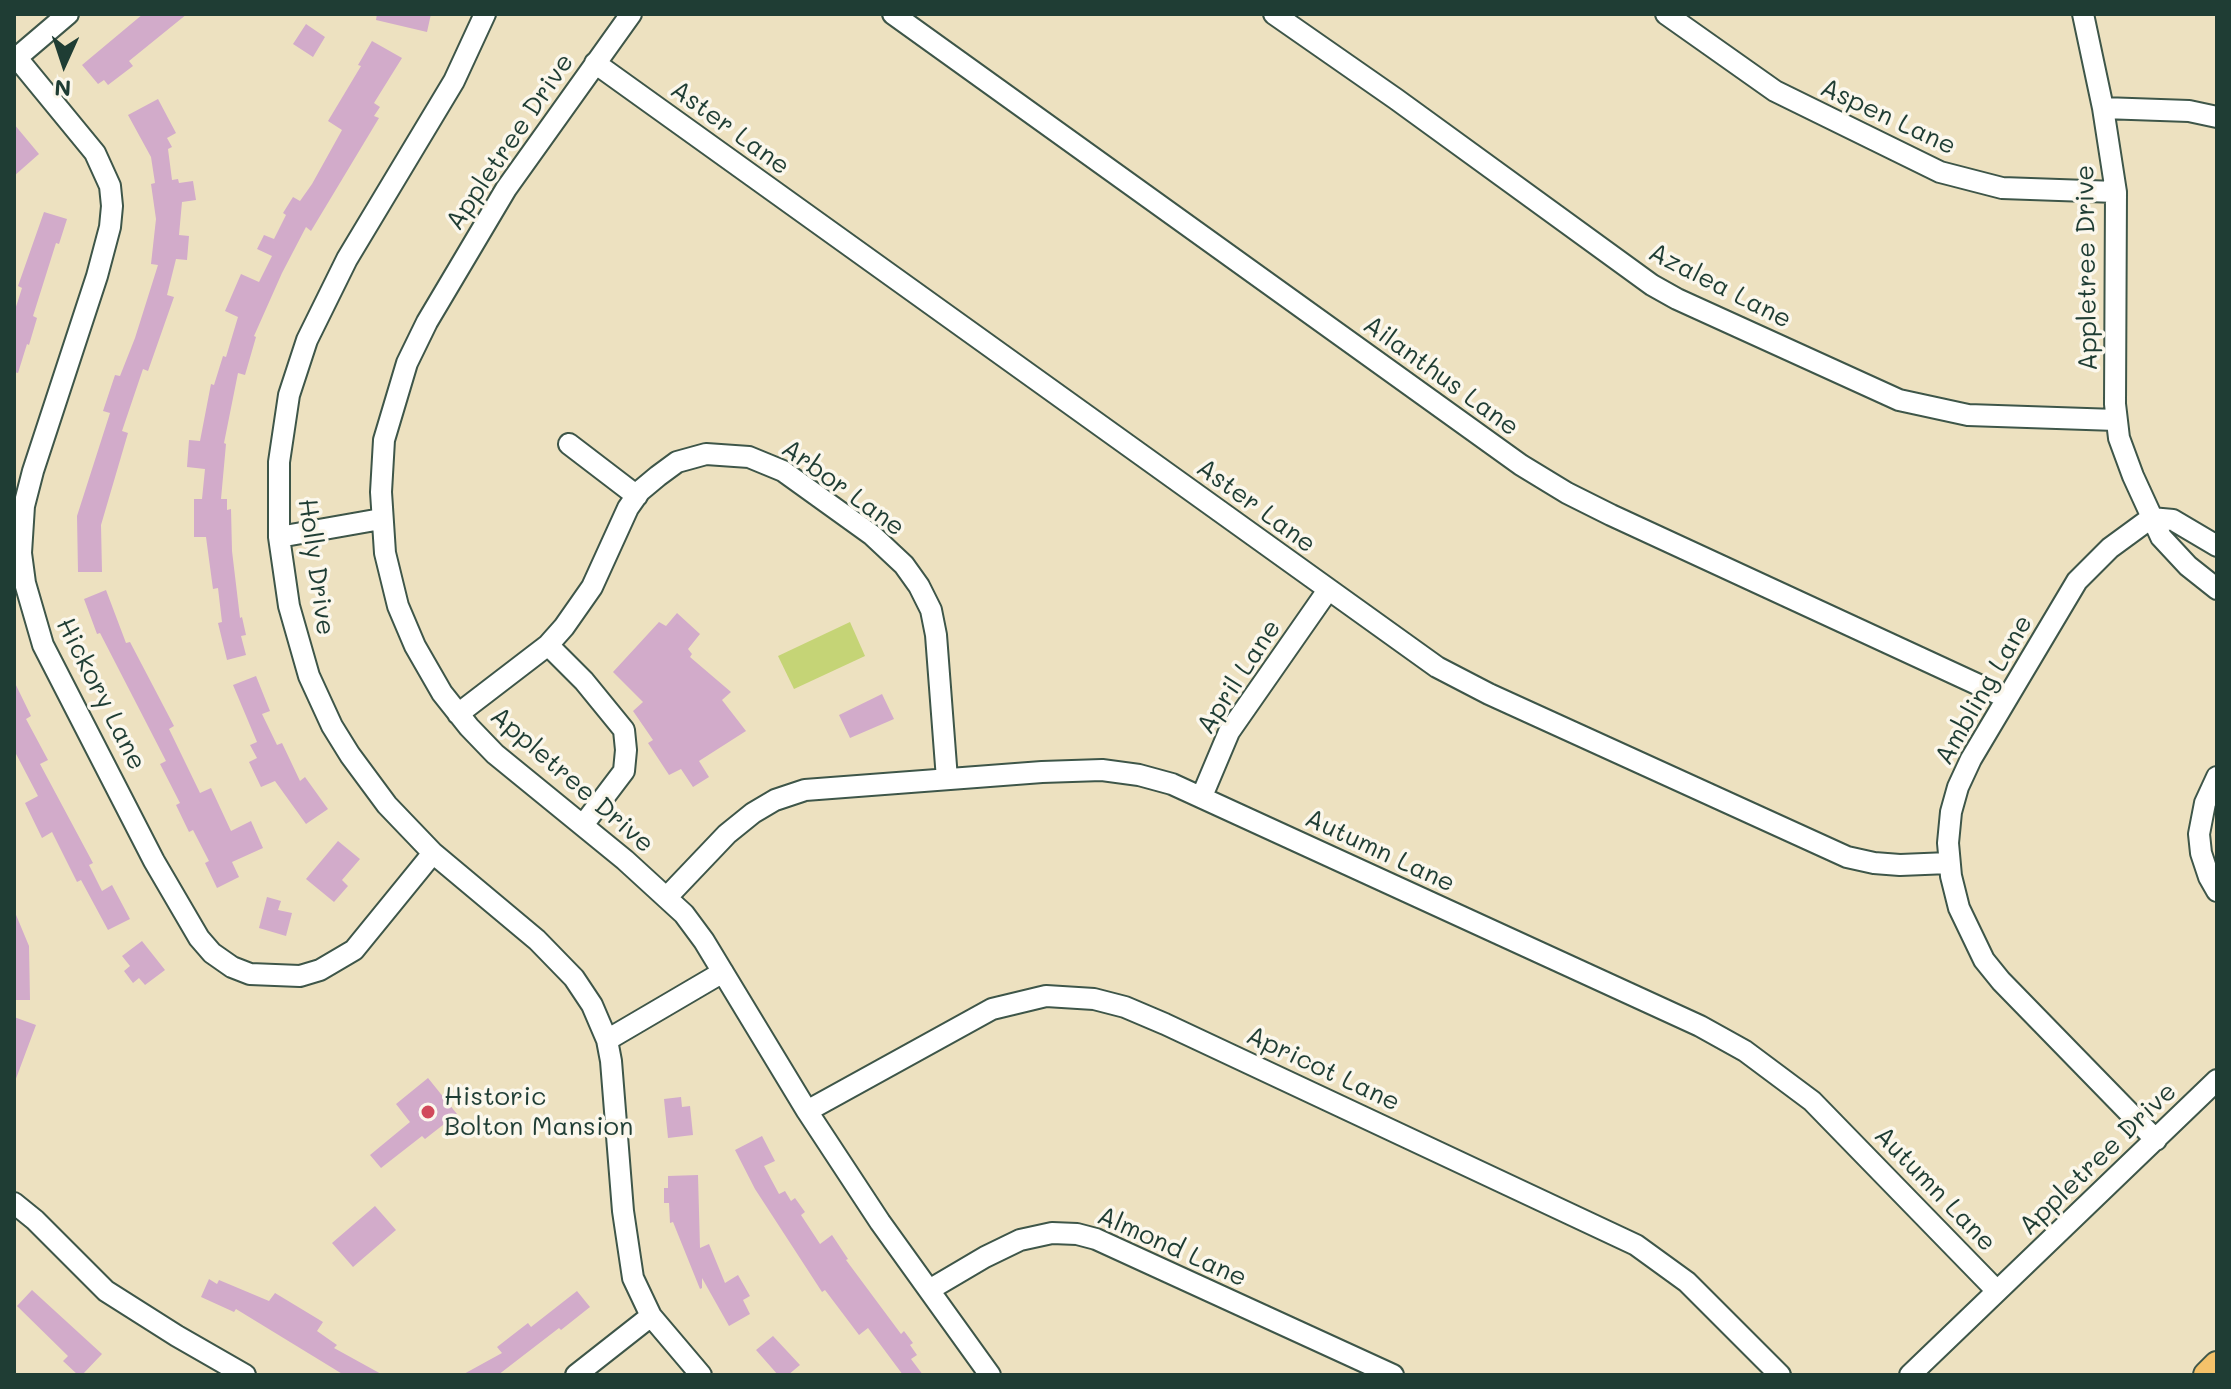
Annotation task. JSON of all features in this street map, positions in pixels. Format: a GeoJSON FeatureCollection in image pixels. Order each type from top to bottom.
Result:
{"type":"FeatureCollection","features":[{"type":"Feature","properties":{"kind":"main road"},"geometry":{"type":"LineString","coordinates":[[2207,1375],[2217,1365]]}},
{"type":"Feature","properties":{"kind":"street"},"geometry":{"type":"LineString","coordinates":[[16,59],[68,14]]}},
{"type":"Feature","properties":{"kind":"street","name":"Holly Drive"},"geometry":{"type":"LineString","coordinates":[[485,14],[454,81],[347,259],[307,340],[283,424],[279,537],[295,633],[309,676],[332,726],[350,755],[387,805],[433,853],[537,940],[574,978],[592,1005],[607,1040],[611,1061],[627,1248],[633,1278],[651,1316],[701,1375]]}},
{"type":"Feature","properties":{"kind":"street","name":"Appletree Drive"},"geometry":{"type":"LineString","coordinates":[[631,14],[499,201],[427,322],[407,363],[384,440],[381,519],[385,553],[398,606],[415,646],[458,714],[495,754],[667,897],[704,941],[807,1111],[990,1375]]}},
{"type":"Feature","properties":{"kind":"street","name":"Ailanthus Lane"},"geometry":{"type":"LineString","coordinates":[[893,14],[1521,465],[1611,515],[2007,698]]}},
{"type":"Feature","properties":{"kind":"street","name":"Azalea Lane"},"geometry":{"type":"LineString","coordinates":[[1274,14],[1652,285],[1677,299],[1899,400],[1968,415],[2116,420]]}},
{"type":"Feature","properties":{"kind":"street","name":"Aspen Lane"},"geometry":{"type":"LineString","coordinates":[[1666,14],[1775,91],[1940,172],[2002,188],[2116,192]]}},
{"type":"Feature","properties":{"kind":"street","name":"Appletree Drive"},"geometry":{"type":"LineString","coordinates":[[2083,14],[2103,108],[2116,192],[2116,420],[2119,438],[2151,518],[2173,552],[2217,589]]}},
{"type":"Feature","properties":{"kind":"street","name":"Hickory Lane"},"geometry":{"type":"LineString","coordinates":[[16,59],[52,96],[95,153],[110,186],[112,206],[110,227],[97,276],[24,506],[21,540],[25,583],[43,645],[171,894],[199,938],[212,953],[232,967],[263,976],[300,976],[329,966],[354,950],[433,853]]}},
{"type":"Feature","properties":{"kind":"street","name":"Aster Lane"},"geometry":{"type":"LineString","coordinates":[[595,63],[1402,645],[1476,688],[1847,857],[1874,863],[1949,863]]}},
{"type":"Feature","properties":{"kind":"street"},"geometry":{"type":"LineString","coordinates":[[2103,108],[2189,111],[2217,117]]}},
{"type":"Feature","properties":{"kind":"street"},"geometry":{"type":"LineString","coordinates":[[569,444],[637,496]]}},
{"type":"Feature","properties":{"kind":"street","name":"Arbor Lane"},"geometry":{"type":"LineString","coordinates":[[458,714],[548,645],[586,597],[628,508],[658,476],[677,462],[706,454],[749,457],[783,471],[872,535],[904,565],[931,610],[942,692],[947,779]]}},
{"type":"Feature","properties":{"kind":"street"},"geometry":{"type":"LineString","coordinates":[[2151,518],[2173,520],[2217,546]]}},
{"type":"Feature","properties":{"kind":"street","name":"Ambling Lane"},"geometry":{"type":"LineString","coordinates":[[2151,518],[2110,548],[2077,581],[1971,759],[1951,812],[1949,863],[1959,908],[1984,960],[2156,1140]]}},
{"type":"Feature","properties":{"kind":"street"},"geometry":{"type":"LineString","coordinates":[[279,537],[381,519]]}},
{"type":"Feature","properties":{"kind":"street","name":"April Lane"},"geometry":{"type":"LineString","coordinates":[[1202,796],[1229,732],[1328,590]]}},
{"type":"Feature","properties":{"kind":"street"},"geometry":{"type":"LineString","coordinates":[[548,645],[584,681],[624,730],[624,771],[583,825]]}},
{"type":"Feature","properties":{"kind":"street","name":"Autumn Lane"},"geometry":{"type":"LineString","coordinates":[[667,897],[727,834],[753,813],[775,800],[805,790],[1102,770],[1139,775],[1202,796],[1700,1026],[1745,1051],[1812,1101],[1997,1291]]}},
{"type":"Feature","properties":{"kind":"street"},"geometry":{"type":"LineString","coordinates":[[2217,777],[2205,803],[2199,834],[2201,853],[2217,891]]}},
{"type":"Feature","properties":{"kind":"street"},"geometry":{"type":"LineString","coordinates":[[607,1040],[723,972]]}},
{"type":"Feature","properties":{"kind":"street","name":"Apricot Lane"},"geometry":{"type":"LineString","coordinates":[[807,1111],[992,1009],[1046,996],[1105,1002],[1165,1024],[1636,1245],[1687,1282],[1780,1375]]}},
{"type":"Feature","properties":{"kind":"street","name":"Appletree Drive"},"geometry":{"type":"LineString","coordinates":[[1910,1375],[2217,1080]]}},
{"type":"Feature","properties":{"kind":"street"},"geometry":{"type":"LineString","coordinates":[[14,1203],[106,1291],[245,1375]]}},
{"type":"Feature","properties":{"kind":"street","name":"Almond Lane"},"geometry":{"type":"LineString","coordinates":[[929,1290],[1020,1240],[1052,1233],[1077,1234],[1096,1239],[1393,1375]]}},
{"type":"Feature","properties":{"kind":"street"},"geometry":{"type":"LineString","coordinates":[[576,1375],[651,1316]]}},
{"type":"Feature","properties":{"kind":"green space"},"geometry":{"type":"Polygon","coordinates":[[[850,622],[865,656],[794,689],[778,656],[850,622]]]}},
{"type":"Feature","properties":{"kind":"building"},"geometry":{"type":"Polygon","coordinates":[[[143,14],[187,14],[129,61],[133,66],[108,85],[104,80],[98,84],[82,65],[143,14]]]}},
{"type":"Feature","properties":{"kind":"building"},"geometry":{"type":"Polygon","coordinates":[[[377,14],[431,14],[427,32],[376,20],[377,14]]]}},
{"type":"Feature","properties":{"kind":"building"},"geometry":{"type":"Polygon","coordinates":[[[306,24],[325,37],[313,57],[293,44],[306,24]]]}},
{"type":"Feature","properties":{"kind":"building"},"geometry":{"type":"Polygon","coordinates":[[[372,41],[402,58],[374,103],[380,107],[374,116],[379,118],[311,231],[306,227],[254,336],[245,375],[238,373],[224,443],[221,499],[227,499],[227,510],[231,509],[232,551],[240,618],[246,635],[241,636],[246,655],[227,660],[218,623],[222,622],[218,588],[213,589],[206,537],[194,537],[194,499],[202,499],[205,469],[187,467],[189,440],[200,441],[211,384],[214,385],[223,356],[226,357],[238,317],[225,311],[241,274],[259,282],[272,256],[257,249],[264,235],[274,239],[286,215],[283,213],[293,197],[300,201],[342,130],[328,121],[361,66],[358,65],[372,41]]]}},
{"type":"Feature","properties":{"kind":"building"},"geometry":{"type":"Polygon","coordinates":[[[158,99],[176,133],[167,138],[172,147],[168,149],[172,180],[178,179],[179,183],[193,181],[196,200],[182,202],[179,235],[189,236],[187,260],[176,259],[167,295],[174,297],[148,371],[143,369],[122,431],[128,433],[101,525],[102,572],[78,572],[77,516],[110,413],[103,411],[115,375],[120,376],[135,338],[158,265],[151,264],[156,219],[151,157],[128,115],[158,99]]]}},
{"type":"Feature","properties":{"kind":"building"},"geometry":{"type":"Polygon","coordinates":[[[14,124],[39,154],[14,176],[14,124]]]}},
{"type":"Feature","properties":{"kind":"building"},"geometry":{"type":"Polygon","coordinates":[[[44,212],[67,219],[59,244],[56,243],[33,316],[37,318],[18,373],[14,372],[14,313],[22,288],[18,286],[44,212]]]}},
{"type":"Feature","properties":{"kind":"building"},"geometry":{"type":"Polygon","coordinates":[[[106,590],[126,643],[130,642],[174,726],[169,729],[200,793],[211,788],[231,831],[251,821],[263,848],[232,862],[239,877],[217,888],[205,863],[209,861],[193,830],[189,832],[176,805],[180,803],[160,764],[166,761],[100,633],[97,634],[84,599],[106,590]]]}},
{"type":"Feature","properties":{"kind":"building"},"geometry":{"type":"Polygon","coordinates":[[[677,613],[700,634],[688,649],[692,654],[690,657],[731,692],[722,700],[746,731],[699,761],[709,777],[693,787],[681,769],[669,775],[648,743],[653,740],[633,711],[643,702],[613,672],[659,622],[666,626],[677,613]]]}},
{"type":"Feature","properties":{"kind":"building"},"geometry":{"type":"Polygon","coordinates":[[[256,676],[270,711],[262,714],[277,745],[282,743],[300,781],[305,777],[328,809],[306,824],[275,781],[261,787],[249,762],[257,758],[250,745],[257,742],[233,685],[256,676]]]}},
{"type":"Feature","properties":{"kind":"building"},"geometry":{"type":"Polygon","coordinates":[[[14,681],[31,716],[26,719],[48,760],[40,764],[93,863],[89,865],[102,891],[112,885],[130,919],[108,930],[81,880],[77,882],[52,832],[42,838],[25,803],[38,796],[14,750],[14,681]]]}},
{"type":"Feature","properties":{"kind":"building"},"geometry":{"type":"Polygon","coordinates":[[[882,694],[894,719],[850,738],[839,715],[882,694]]]}},
{"type":"Feature","properties":{"kind":"building"},"geometry":{"type":"Polygon","coordinates":[[[338,841],[360,859],[342,880],[348,886],[334,902],[306,879],[338,841]]]}},
{"type":"Feature","properties":{"kind":"building"},"geometry":{"type":"Polygon","coordinates":[[[267,897],[281,901],[278,910],[292,913],[286,936],[259,928],[267,897]]]}},
{"type":"Feature","properties":{"kind":"building"},"geometry":{"type":"Polygon","coordinates":[[[14,910],[29,946],[30,1000],[14,1000],[14,910]]]}},
{"type":"Feature","properties":{"kind":"building"},"geometry":{"type":"Polygon","coordinates":[[[142,941],[165,970],[145,985],[139,978],[133,983],[124,971],[130,966],[122,956],[142,941]]]}},
{"type":"Feature","properties":{"kind":"building"},"geometry":{"type":"Polygon","coordinates":[[[14,1017],[36,1025],[14,1084],[14,1017]]]}},
{"type":"Feature","properties":{"kind":"building"},"geometry":{"type":"Polygon","coordinates":[[[428,1078],[457,1114],[381,1168],[370,1155],[410,1122],[396,1104],[428,1078]]]}},
{"type":"Feature","properties":{"kind":"building"},"geometry":{"type":"Polygon","coordinates":[[[681,1097],[682,1107],[690,1106],[693,1135],[668,1138],[664,1099],[681,1097]]]}},
{"type":"Feature","properties":{"kind":"building"},"geometry":{"type":"Polygon","coordinates":[[[762,1136],[775,1161],[764,1166],[779,1194],[785,1191],[791,1201],[795,1198],[805,1212],[801,1215],[820,1244],[832,1235],[846,1260],[901,1334],[904,1331],[913,1343],[910,1345],[917,1355],[911,1359],[923,1375],[903,1375],[868,1328],[859,1335],[825,1290],[822,1292],[755,1189],[735,1150],[762,1136]]]}},
{"type":"Feature","properties":{"kind":"building"},"geometry":{"type":"Polygon","coordinates":[[[698,1175],[700,1248],[709,1244],[725,1283],[738,1275],[750,1296],[743,1300],[750,1314],[729,1326],[702,1278],[700,1289],[673,1222],[670,1223],[669,1203],[664,1203],[668,1176],[698,1175]]]}},
{"type":"Feature","properties":{"kind":"building"},"geometry":{"type":"Polygon","coordinates":[[[375,1206],[396,1230],[353,1267],[332,1243],[375,1206]]]}},
{"type":"Feature","properties":{"kind":"building"},"geometry":{"type":"Polygon","coordinates":[[[209,1279],[217,1284],[219,1280],[269,1301],[275,1293],[323,1322],[317,1331],[337,1345],[334,1348],[383,1375],[344,1375],[236,1309],[234,1312],[201,1297],[209,1279]]]}},
{"type":"Feature","properties":{"kind":"building"},"geometry":{"type":"Polygon","coordinates":[[[32,1290],[102,1354],[82,1375],[63,1361],[68,1356],[17,1306],[32,1290]]]}},
{"type":"Feature","properties":{"kind":"building"},"geometry":{"type":"Polygon","coordinates":[[[577,1291],[590,1307],[561,1330],[559,1328],[498,1375],[462,1375],[502,1353],[497,1347],[528,1323],[531,1327],[577,1291]]]}},
{"type":"Feature","properties":{"kind":"building"},"geometry":{"type":"Polygon","coordinates":[[[773,1336],[800,1365],[788,1375],[778,1375],[756,1350],[773,1336]]]}},
{"type":"Feature","properties":{"kind":"place","name":"Historic Bolton Mansion"},"geometry":{"type":"Point","coordinates":[428,1112]}}]}
